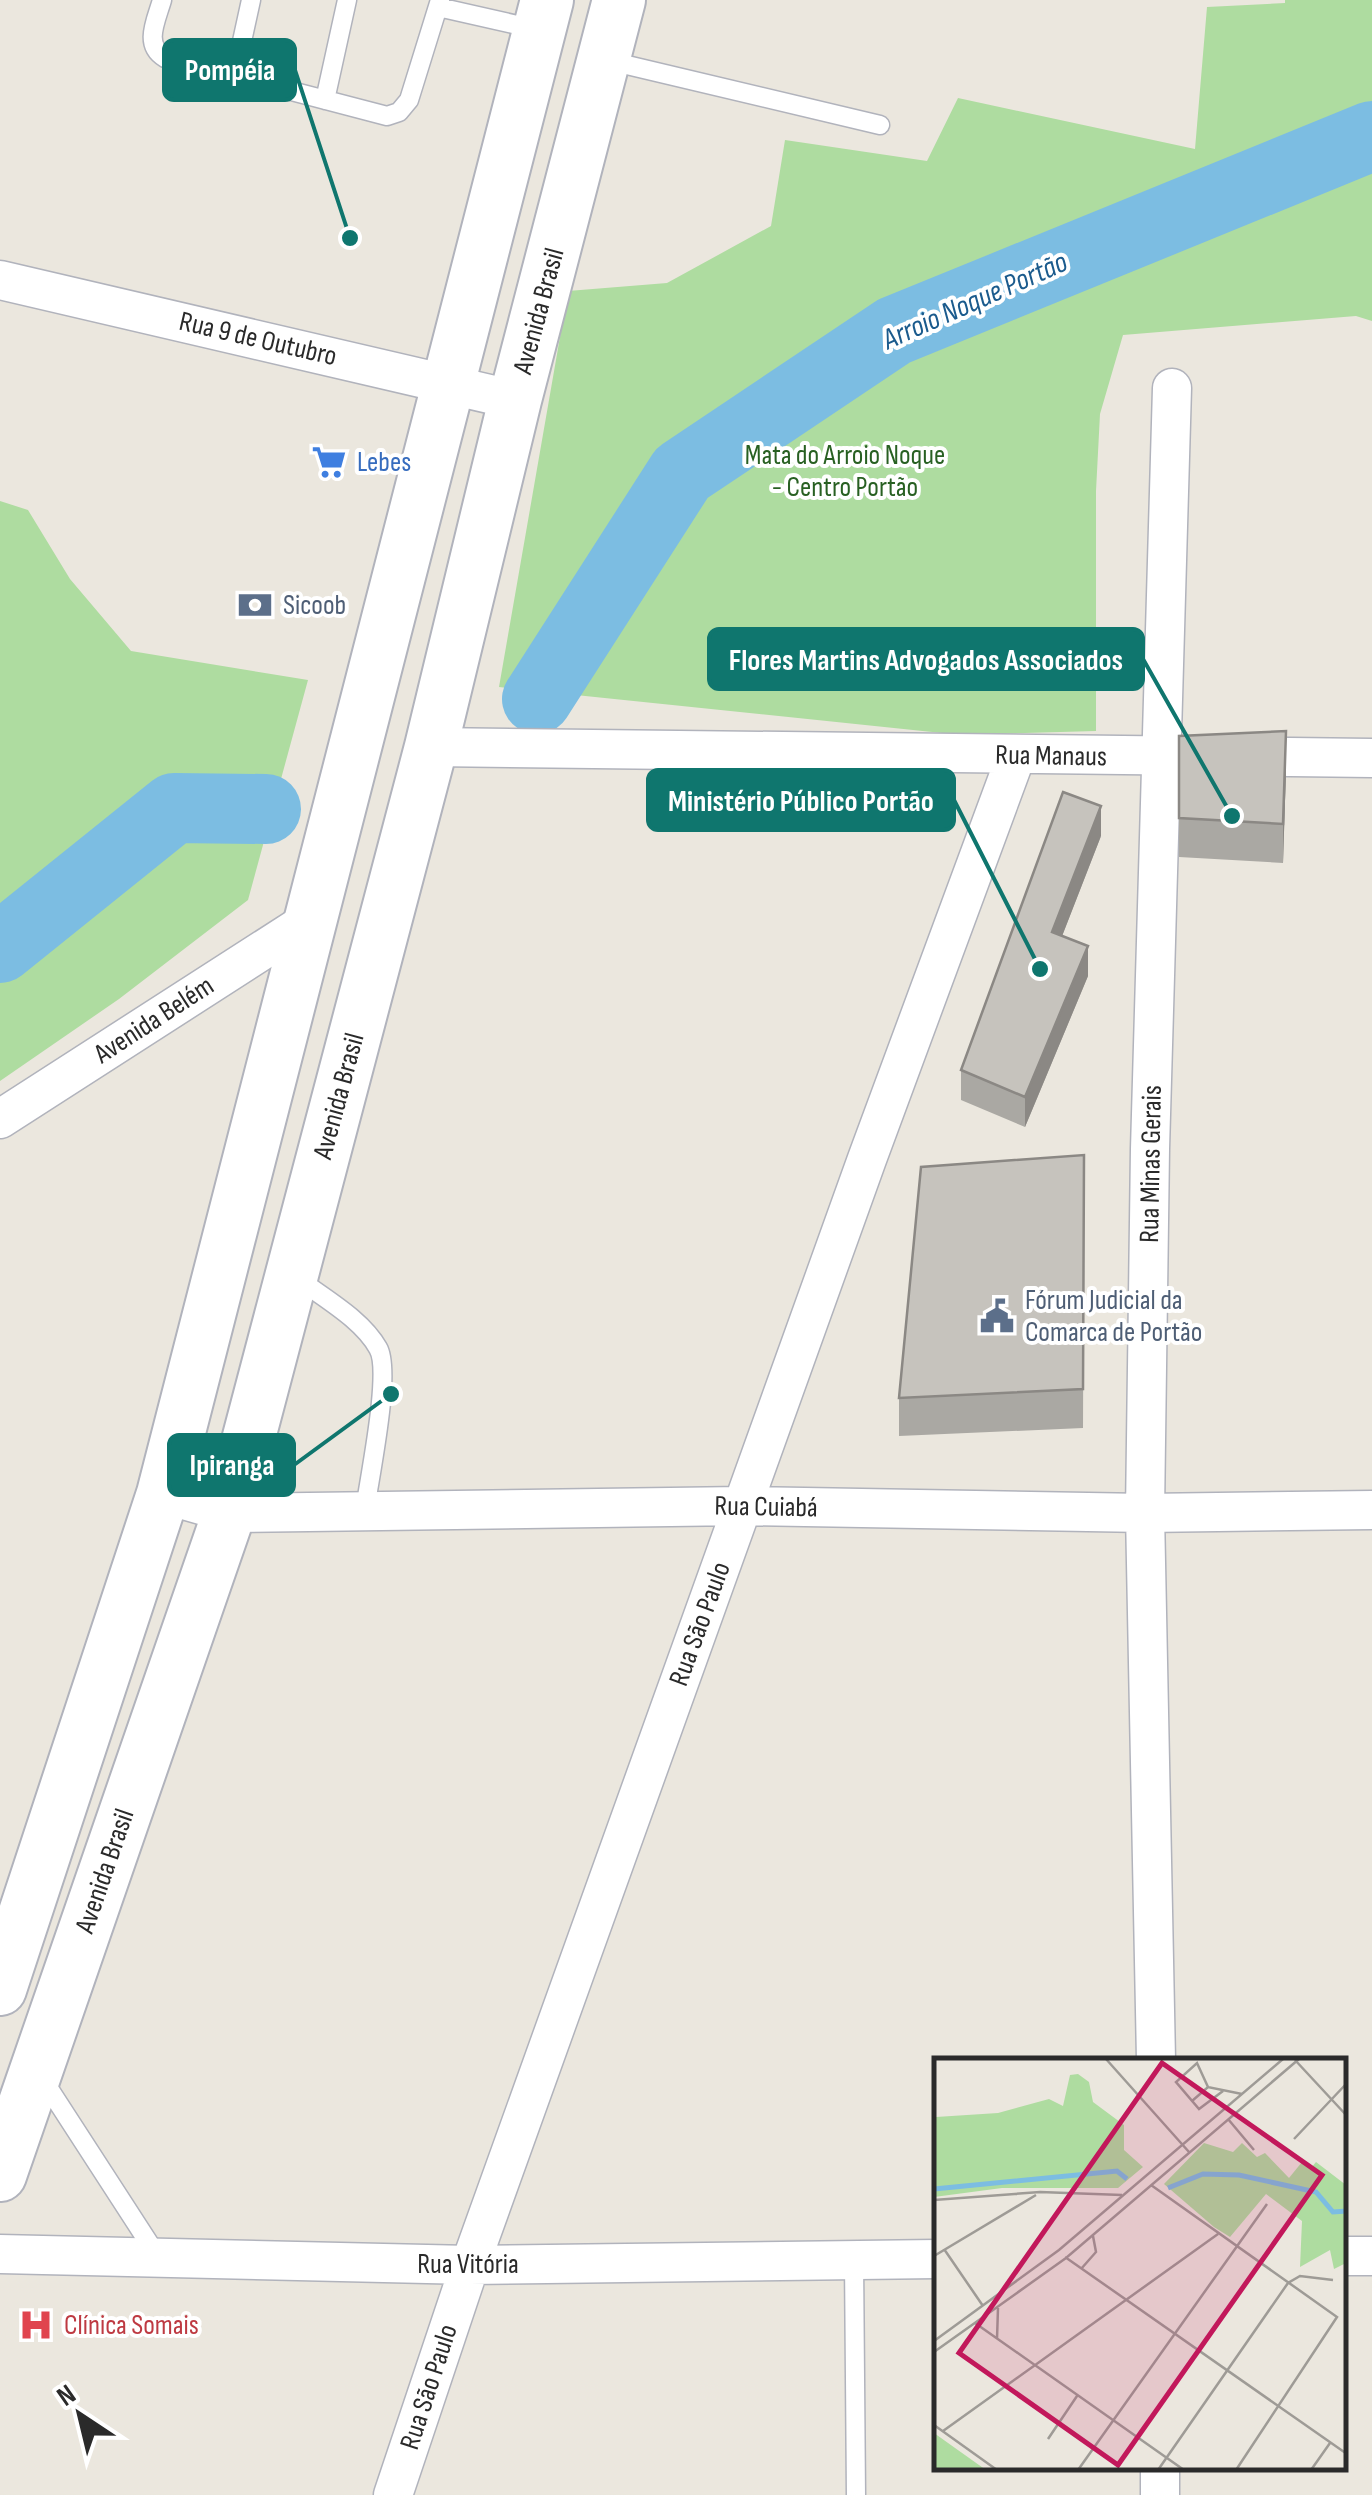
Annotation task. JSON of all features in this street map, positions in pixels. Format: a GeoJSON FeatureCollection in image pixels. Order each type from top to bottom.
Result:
{"type":"FeatureCollection","features":[{"type":"Feature","properties":{"kind":"main road","name":"Avenida Brasil"},"geometry":{"type":"LineString","coordinates":[[0,2175],[229,1513],[431,747],[619,0]]}},
{"type":"Feature","properties":{"kind":"main road"},"geometry":{"type":"LineString","coordinates":[[0,1989],[163,1494],[543,15]]}},
{"type":"Feature","properties":{"kind":"street","name":"Rua 9 de Outubro"},"geometry":{"type":"LineString","coordinates":[[0,280],[516,400]]}},
{"type":"Feature","properties":{"kind":"street","name":"Rua Minas Gerais"},"geometry":{"type":"LineString","coordinates":[[1156,2058],[1146,1514],[1150,1149],[1172,388]]}},
{"type":"Feature","properties":{"kind":"street","name":"Rua Manaus"},"geometry":{"type":"LineString","coordinates":[[431,747],[1372,758]]}},
{"type":"Feature","properties":{"kind":"street","name":"Rua São Paulo"},"geometry":{"type":"LineString","coordinates":[[393,2495],[470,2265],[1016,756]]}},
{"type":"Feature","properties":{"kind":"street","name":"Avenida Belém"},"geometry":{"type":"LineString","coordinates":[[0,1119],[308,921]]}},
{"type":"Feature","properties":{"kind":"street","name":"Rua Cuiabá"},"geometry":{"type":"LineString","coordinates":[[163,1494],[229,1513],[742,1506],[1146,1514],[1372,1510]]}},
{"type":"Feature","properties":{"kind":"street","name":"Rua Vitória"},"geometry":{"type":"LineString","coordinates":[[0,2254],[470,2265],[934,2258]]}},
{"type":"Feature","properties":{"kind":"lane"},"geometry":{"type":"LineString","coordinates":[[162,0],[151,42],[155,52],[234,78],[387,116],[399,112],[409,100],[439,4],[488,16],[543,15]]}},
{"type":"Feature","properties":{"kind":"lane"},"geometry":{"type":"LineString","coordinates":[[234,78],[251,0]]}},
{"type":"Feature","properties":{"kind":"lane"},"geometry":{"type":"LineString","coordinates":[[325,100],[347,0]]}},
{"type":"Feature","properties":{"kind":"lane"},"geometry":{"type":"LineString","coordinates":[[604,59],[880,125]]}},
{"type":"Feature","properties":{"kind":"lane"},"geometry":{"type":"LineString","coordinates":[[292,1274],[367,1332],[381,1352],[384,1376],[365,1510]]}},
{"type":"Feature","properties":{"kind":"lane"},"geometry":{"type":"LineString","coordinates":[[36,2069],[158,2258]]}},
{"type":"Feature","properties":{"kind":"lane"},"geometry":{"type":"LineString","coordinates":[[854,2260],[856,2495]]}},
{"type":"Feature","properties":{"kind":"green space","name":"Mata do Arroio Noque - Centro Portão"},"geometry":{"type":"Polygon","coordinates":[[[1285,0],[1372,0],[1372,321],[1356,316],[1123,335],[1100,414],[1096,491],[1096,731],[961,735],[499,687],[568,291],[667,283],[771,226],[785,140],[927,161],[958,98],[1195,149],[1207,7],[1285,0]]]}},
{"type":"Feature","properties":{"kind":"green space"},"geometry":{"type":"Polygon","coordinates":[[[0,501],[28,510],[70,579],[131,651],[308,680],[248,900],[119,999],[0,1081],[0,501]]]}},
{"type":"Feature","properties":{"kind":"building"},"geometry":{"type":"Polygon","coordinates":[[[1286,731],[1283,824],[1179,818],[1179,736],[1286,731]]]}},
{"type":"Feature","properties":{"kind":"building"},"geometry":{"type":"Polygon","coordinates":[[[1063,792],[1101,806],[1052,932],[1088,946],[1025,1097],[961,1070],[1063,792]]]}},
{"type":"Feature","properties":{"kind":"building","name":"Fórum Judicial da Comarca de Portão"},"geometry":{"type":"Polygon","coordinates":[[[1084,1155],[1083,1389],[899,1398],[921,1167],[1084,1155]]]}},
{"type":"Feature","properties":{"kind":"waterway","name":"Arroio Noque Portão"},"geometry":{"type":"LineString","coordinates":[[537,699],[682,473],[894,331],[1372,136]]}},
{"type":"Feature","properties":{"kind":"waterway","name":"Arroio Noque Portão"},"geometry":{"type":"LineString","coordinates":[[0,948],[174,808],[266,809]]}},
{"type":"Feature","properties":{"kind":"place","name":"Pompéia"},"geometry":{"type":"Point","coordinates":[350,238]}},
{"type":"Feature","properties":{"kind":"place","name":"Lebes"},"geometry":{"type":"Point","coordinates":[329,462]}},
{"type":"Feature","properties":{"kind":"place","name":"Sicoob"},"geometry":{"type":"Point","coordinates":[255,605]}},
{"type":"Feature","properties":{"kind":"place","name":"Flores Martins Advogados Associados"},"geometry":{"type":"Point","coordinates":[1232,816]}},
{"type":"Feature","properties":{"kind":"place","name":"Ministério Público Portão"},"geometry":{"type":"Point","coordinates":[1040,969]}},
{"type":"Feature","properties":{"kind":"place","name":"Fórum Judicial da Comarca de Portão"},"geometry":{"type":"Point","coordinates":[997,1316]}},
{"type":"Feature","properties":{"kind":"place","name":"Ipiranga"},"geometry":{"type":"Point","coordinates":[391,1394]}},
{"type":"Feature","properties":{"kind":"place","name":"Clínica Somais"},"geometry":{"type":"Point","coordinates":[36,2325]}}]}
